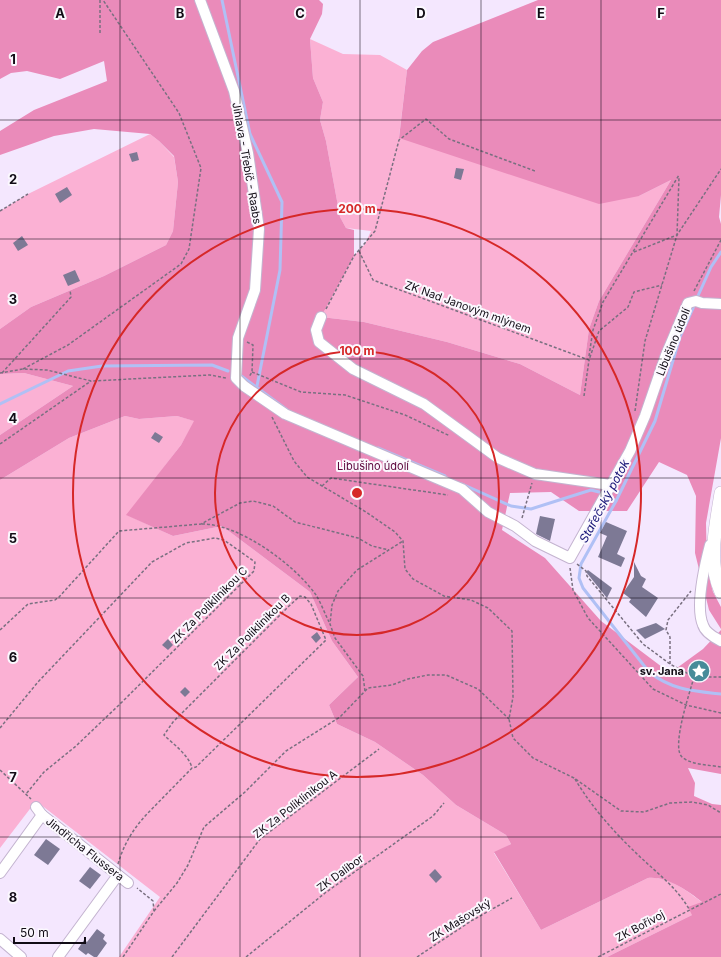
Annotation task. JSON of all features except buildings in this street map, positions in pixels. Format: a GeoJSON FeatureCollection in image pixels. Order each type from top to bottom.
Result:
{"type":"FeatureCollection","features":[{"type":"Feature","properties":{"kind":"main road"},"geometry":{"type":"LineString","coordinates":[[721,493],[713,557],[721,592]]}},
{"type":"Feature","properties":{"kind":"street","name":"Jihlava - Třebíč - Raabs"},"geometry":{"type":"LineString","coordinates":[[200,0],[234,91],[248,154],[259,230],[255,290],[238,338],[236,378]]}},
{"type":"Feature","properties":{"kind":"street","name":"Libušino údolí"},"geometry":{"type":"LineString","coordinates":[[570,558],[630,451],[645,416],[666,355],[688,303],[696,301],[702,303],[721,304]]}},
{"type":"Feature","properties":{"kind":"street"},"geometry":{"type":"LineString","coordinates":[[321,317],[316,330],[319,342],[353,369],[424,404],[498,458],[535,474],[610,485]]}},
{"type":"Feature","properties":{"kind":"street"},"geometry":{"type":"LineString","coordinates":[[236,378],[244,386],[284,414],[314,428],[462,489],[488,512],[524,532],[535,541],[570,558]]}},
{"type":"Feature","properties":{"kind":"street"},"geometry":{"type":"LineString","coordinates":[[716,524],[702,577],[701,612],[703,626],[713,636],[721,641]]}},
{"type":"Feature","properties":{"kind":"street","name":"Jindřicha Flussera"},"geometry":{"type":"LineString","coordinates":[[0,873],[37,808],[128,883]]}},
{"type":"Feature","properties":{"kind":"street"},"geometry":{"type":"LineString","coordinates":[[58,957],[118,875]]}},
{"type":"Feature","properties":{"kind":"street"},"geometry":{"type":"LineString","coordinates":[[0,939],[21,957]]}},
{"type":"Feature","properties":{"kind":"path"},"geometry":{"type":"LineString","coordinates":[[100,0],[100,34]]}},
{"type":"Feature","properties":{"kind":"path"},"geometry":{"type":"LineString","coordinates":[[23,369],[68,345],[181,264],[189,249],[201,168],[179,113],[103,0]]}},
{"type":"Feature","properties":{"kind":"path"},"geometry":{"type":"LineString","coordinates":[[321,317],[354,256],[375,231],[399,140],[426,119],[450,139],[536,171]]}},
{"type":"Feature","properties":{"kind":"path"},"geometry":{"type":"LineString","coordinates":[[632,252],[677,235],[721,169]]}},
{"type":"Feature","properties":{"kind":"path"},"geometry":{"type":"LineString","coordinates":[[584,396],[592,330],[603,302],[679,175],[677,235],[646,341],[635,412]]}},
{"type":"Feature","properties":{"kind":"path"},"geometry":{"type":"LineString","coordinates":[[0,210],[28,194]]}},
{"type":"Feature","properties":{"kind":"path","name":"Libušino údolí"},"geometry":{"type":"LineString","coordinates":[[688,303],[721,240]]}},
{"type":"Feature","properties":{"kind":"path","name":"ZK Nad Janovým mlýnem"},"geometry":{"type":"LineString","coordinates":[[359,251],[373,280],[589,360]]}},
{"type":"Feature","properties":{"kind":"path"},"geometry":{"type":"LineString","coordinates":[[589,360],[599,331],[628,307],[634,292],[662,285]]}},
{"type":"Feature","properties":{"kind":"path"},"geometry":{"type":"LineString","coordinates":[[1,373],[71,296],[70,290]]}},
{"type":"Feature","properties":{"kind":"path"},"geometry":{"type":"LineString","coordinates":[[238,338],[253,345],[252,372],[244,386]]}},
{"type":"Feature","properties":{"kind":"path"},"geometry":{"type":"LineString","coordinates":[[1,373],[23,369],[47,370],[91,381],[210,375],[236,378]]}},
{"type":"Feature","properties":{"kind":"path"},"geometry":{"type":"LineString","coordinates":[[252,372],[302,392],[345,394],[405,415],[455,438]]}},
{"type":"Feature","properties":{"kind":"path"},"geometry":{"type":"LineString","coordinates":[[0,444],[91,381]]}},
{"type":"Feature","properties":{"kind":"path"},"geometry":{"type":"LineString","coordinates":[[270,405],[273,421],[294,461],[307,477],[366,512],[395,532],[403,540],[406,569],[413,579],[444,596],[471,600],[488,608],[512,631],[513,697],[509,719],[514,738],[533,758],[574,778],[621,811],[644,812],[670,803],[692,802],[708,805],[721,812]]}},
{"type":"Feature","properties":{"kind":"path"},"geometry":{"type":"LineString","coordinates":[[524,532],[522,518],[535,474]]}},
{"type":"Feature","properties":{"kind":"path"},"geometry":{"type":"LineString","coordinates":[[322,486],[331,478],[449,495]]}},
{"type":"Feature","properties":{"kind":"path"},"geometry":{"type":"LineString","coordinates":[[202,524],[240,503],[253,501],[273,506],[296,522],[358,538],[372,546],[389,550]]}},
{"type":"Feature","properties":{"kind":"path"},"geometry":{"type":"LineString","coordinates":[[0,630],[28,604],[55,600],[59,597],[119,530],[214,524],[229,529],[272,553],[301,578],[316,595],[335,638],[363,676],[365,691]]}},
{"type":"Feature","properties":{"kind":"path","name":"ZK Za Poliklinikou C"},"geometry":{"type":"LineString","coordinates":[[0,728],[38,682],[152,562],[186,543],[216,538],[224,540],[255,562],[254,571],[76,746],[44,772],[26,794]]}},
{"type":"Feature","properties":{"kind":"path"},"geometry":{"type":"LineString","coordinates":[[330,624],[332,605],[338,591],[357,570],[403,540]]}},
{"type":"Feature","properties":{"kind":"path"},"geometry":{"type":"LineString","coordinates":[[570,558],[573,590],[588,618],[653,689],[686,705],[721,714]]}},
{"type":"Feature","properties":{"kind":"path"},"geometry":{"type":"LineString","coordinates":[[586,571],[587,576],[643,644],[670,664],[694,677],[721,677]]}},
{"type":"Feature","properties":{"kind":"path"},"geometry":{"type":"LineString","coordinates":[[670,664],[670,637],[666,630],[668,620],[676,608],[687,598],[694,586]]}},
{"type":"Feature","properties":{"kind":"path","name":"ZK Za Poliklinikou B"},"geometry":{"type":"LineString","coordinates":[[118,875],[121,853],[140,822],[192,768],[196,767],[326,640],[311,604],[305,597],[300,596],[289,606],[173,722],[164,735],[186,757],[191,763],[192,768]]}},
{"type":"Feature","properties":{"kind":"path"},"geometry":{"type":"LineString","coordinates":[[123,957],[154,910],[177,883],[188,865],[204,827],[245,792],[286,751],[340,717],[368,688],[392,685],[408,679],[428,675],[446,675],[478,689],[509,719]]}},
{"type":"Feature","properties":{"kind":"path"},"geometry":{"type":"LineString","coordinates":[[694,677],[679,734],[679,753],[682,758],[689,761],[721,767]]}},
{"type":"Feature","properties":{"kind":"path","name":"ZK Za Poliklinikou A"},"geometry":{"type":"LineString","coordinates":[[172,957],[246,855],[260,839],[379,749]]}},
{"type":"Feature","properties":{"kind":"path"},"geometry":{"type":"LineString","coordinates":[[0,770],[26,794],[37,808]]}},
{"type":"Feature","properties":{"kind":"path"},"geometry":{"type":"LineString","coordinates":[[574,778],[583,793],[619,836],[682,896],[690,909]]}},
{"type":"Feature","properties":{"kind":"path","name":"ZK Dalibor"},"geometry":{"type":"LineString","coordinates":[[246,957],[325,893],[433,816],[444,803]]}},
{"type":"Feature","properties":{"kind":"path"},"geometry":{"type":"LineString","coordinates":[[128,883],[153,900],[154,910]]}},
{"type":"Feature","properties":{"kind":"path","name":"ZK Bořivoj"},"geometry":{"type":"LineString","coordinates":[[598,957],[721,894]]}},
{"type":"Feature","properties":{"kind":"path","name":"ZK Mašovský"},"geometry":{"type":"LineString","coordinates":[[417,957],[471,921],[512,898]]}},
{"type":"Feature","properties":{"kind":"shaded area"},"geometry":{"type":"Polygon","coordinates":[[[310,39],[343,54],[380,55],[407,70],[399,137],[639,196],[671,180],[599,301],[589,329],[580,395],[520,364],[447,342],[364,322],[321,317],[354,256],[365,244],[371,231],[346,228],[340,217],[326,141],[320,120],[323,102],[313,78],[310,39]]]}},
{"type":"Feature","properties":{"kind":"shaded area"},"geometry":{"type":"Polygon","coordinates":[[[150,134],[174,157],[178,182],[173,231],[166,245],[104,276],[31,307],[0,329],[0,211],[28,194],[150,134]]]}},
{"type":"Feature","properties":{"kind":"shaded area"},"geometry":{"type":"Polygon","coordinates":[[[24,373],[73,386],[0,435],[0,374],[24,373]]]}},
{"type":"Feature","properties":{"kind":"shaded area"},"geometry":{"type":"Polygon","coordinates":[[[125,416],[139,419],[177,416],[195,421],[181,445],[127,515],[173,536],[222,526],[310,592],[332,641],[358,677],[329,705],[337,724],[375,742],[423,775],[456,805],[506,835],[511,844],[494,853],[541,930],[648,878],[670,881],[702,902],[692,915],[607,957],[119,957],[160,897],[36,801],[0,848],[0,480],[69,438],[125,416]]]}},
{"type":"Feature","properties":{"kind":"green space","name":"Libušino údolí"},"geometry":{"type":"Polygon","coordinates":[[[0,0],[319,0],[323,4],[322,14],[310,39],[313,78],[323,102],[320,120],[326,141],[340,217],[346,228],[354,230],[354,256],[321,317],[364,322],[447,342],[520,364],[580,395],[589,329],[599,301],[671,180],[639,196],[599,204],[399,138],[407,70],[422,51],[433,42],[538,0],[721,0],[721,195],[719,217],[721,224],[721,438],[706,523],[707,569],[713,592],[721,607],[721,629],[709,610],[695,553],[696,496],[687,475],[659,462],[627,511],[579,511],[551,492],[510,493],[502,530],[545,558],[601,621],[670,673],[703,649],[721,630],[721,774],[688,768],[695,783],[694,796],[712,804],[721,805],[721,957],[607,957],[692,915],[688,907],[702,902],[677,885],[662,879],[648,878],[541,930],[494,852],[511,844],[506,835],[456,805],[423,775],[375,742],[337,724],[329,705],[358,677],[332,641],[310,592],[222,526],[173,536],[126,515],[181,445],[194,421],[177,416],[139,419],[125,416],[69,438],[0,480],[0,435],[73,386],[24,373],[0,374],[0,329],[31,307],[104,276],[166,245],[173,231],[178,182],[174,156],[150,134],[94,129],[54,136],[0,155],[0,131],[34,110],[107,81],[104,61],[60,79],[27,71],[11,73],[0,79],[0,0]]]}},
{"type":"Feature","properties":{"kind":"waterway"},"geometry":{"type":"LineString","coordinates":[[222,0],[250,134],[282,202],[280,270],[257,386]]}},
{"type":"Feature","properties":{"kind":"waterway","name":"Stařečský potok"},"geometry":{"type":"LineString","coordinates":[[697,298],[711,267],[721,252]]}},
{"type":"Feature","properties":{"kind":"waterway","name":"Stařečský potok"},"geometry":{"type":"LineString","coordinates":[[695,304],[680,337],[655,421],[616,501],[581,564],[579,578],[583,588],[649,672],[666,683],[683,689],[721,694]]}},
{"type":"Feature","properties":{"kind":"waterway"},"geometry":{"type":"LineString","coordinates":[[0,404],[68,371],[102,366],[212,365],[228,371]]}},
{"type":"Feature","properties":{"kind":"waterway"},"geometry":{"type":"LineString","coordinates":[[240,375],[290,412]]}},
{"type":"Feature","properties":{"kind":"waterway"},"geometry":{"type":"LineString","coordinates":[[378,448],[445,476]]}},
{"type":"Feature","properties":{"kind":"waterway"},"geometry":{"type":"LineString","coordinates":[[462,484],[511,506],[531,509],[591,490],[599,492]]}},
{"type":"Feature","properties":{"kind":"waterway","name":"Stařečský potok"},"geometry":{"type":"LineString","coordinates":[[611,498],[616,501]]}},
{"type":"Feature","properties":{"kind":"place","name":"sv. Jana"},"geometry":{"type":"Point","coordinates":[699,671]}}]}
